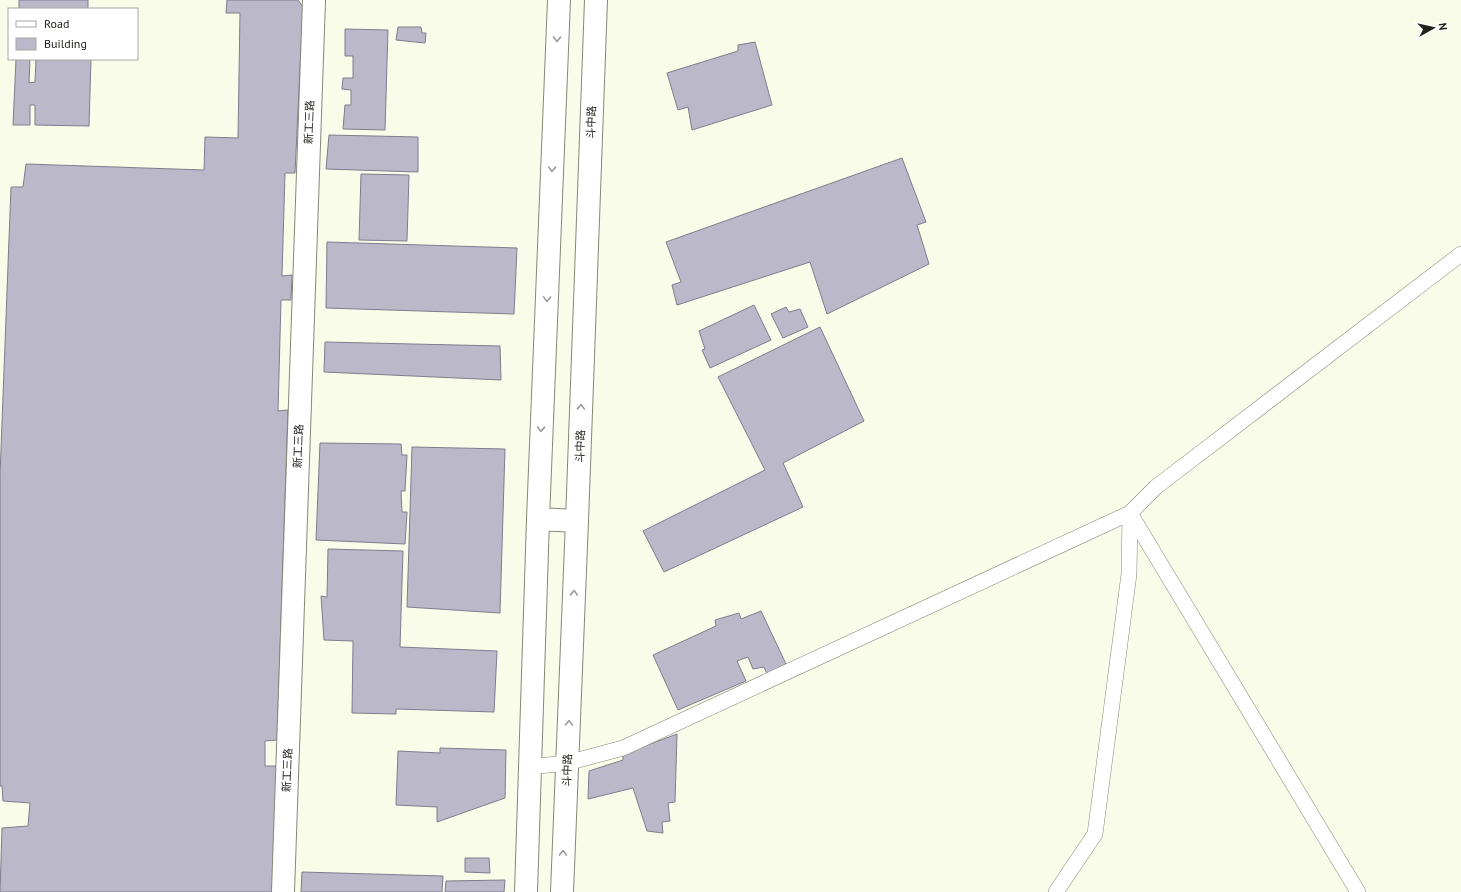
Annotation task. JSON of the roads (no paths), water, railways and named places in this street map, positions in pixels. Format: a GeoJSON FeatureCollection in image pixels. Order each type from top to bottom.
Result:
{"type":"FeatureCollection","features":[{"type":"Feature","properties":{"kind":"main road","name":"新工三路"},"geometry":{"type":"LineString","coordinates":[[282,892],[314,0]]}},
{"type":"Feature","properties":{"kind":"main road"},"geometry":{"type":"LineString","coordinates":[[526,892],[538,519],[559,0]]}},
{"type":"Feature","properties":{"kind":"main road","name":"斗中路"},"geometry":{"type":"LineString","coordinates":[[562,892],[596,0]]}},
{"type":"Feature","properties":{"kind":"main road"},"geometry":{"type":"LineString","coordinates":[[538,519],[577,521]]}},
{"type":"Feature","properties":{"kind":"lane"},"geometry":{"type":"LineString","coordinates":[[530,767],[567,763],[624,748],[1130,513],[1156,487],[1461,254]]}},
{"type":"Feature","properties":{"kind":"lane"},"geometry":{"type":"LineString","coordinates":[[1056,892],[1095,834],[1129,574],[1130,513]]}},
{"type":"Feature","properties":{"kind":"lane"},"geometry":{"type":"LineString","coordinates":[[1130,513],[1358,892]]}}]}
